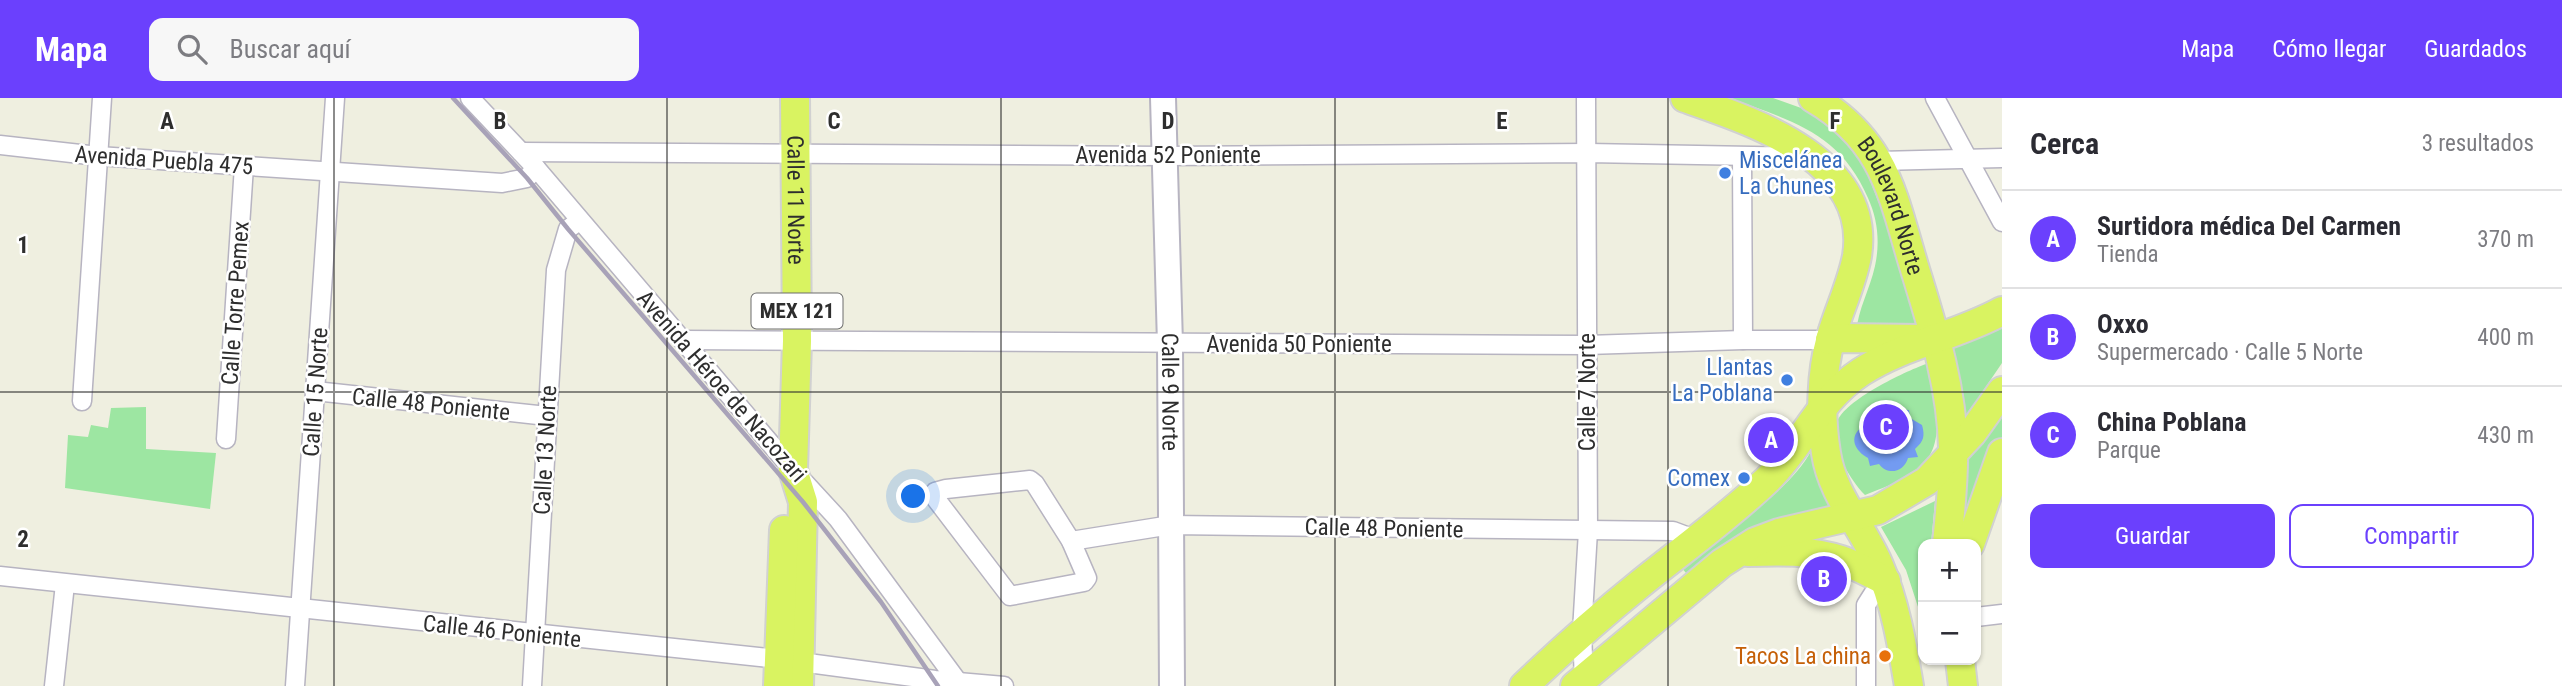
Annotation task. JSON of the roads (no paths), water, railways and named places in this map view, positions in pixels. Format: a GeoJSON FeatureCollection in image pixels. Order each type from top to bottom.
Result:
{"type":"FeatureCollection","features":[{"type":"Feature","properties":{"kind":"main road","name":"Calle 11 Norte"},"geometry":{"type":"LineString","coordinates":[[789,673],[785,482],[793,470],[797,341],[795,98]]}},
{"type":"Feature","properties":{"kind":"main road","name":"Calle 9 Norte"},"geometry":{"type":"LineString","coordinates":[[1163,98],[1170,344],[1172,686]]}},
{"type":"Feature","properties":{"kind":"main road","name":"Boulevard Norte"},"geometry":{"type":"LineString","coordinates":[[1685,98],[1790,140],[1814,156],[1828,170],[1852,209],[1857,229],[1857,254],[1830,340],[1821,408]]}},
{"type":"Feature","properties":{"kind":"main road","name":"Boulevard Norte"},"geometry":{"type":"LineString","coordinates":[[1813,98],[1857,132],[1879,161],[1891,188],[1936,339],[1947,396],[1953,456],[1947,539]]}},
{"type":"Feature","properties":{"kind":"main road"},"geometry":{"type":"LineString","coordinates":[[1914,267],[1931,292],[1944,304],[1970,316],[1995,315]]}},
{"type":"Feature","properties":{"kind":"main road"},"geometry":{"type":"LineString","coordinates":[[1524,686],[1582,631],[1697,540],[1768,479],[1797,445],[1821,408],[1862,371],[1995,315]]}},
{"type":"Feature","properties":{"kind":"main road"},"geometry":{"type":"LineString","coordinates":[[1768,479],[1803,410],[1830,340],[1936,339]]}},
{"type":"Feature","properties":{"kind":"main road"},"geometry":{"type":"LineString","coordinates":[[1581,683],[1722,564],[1755,541],[1878,510],[1904,497],[1927,481],[1953,456],[2002,391]]}},
{"type":"Feature","properties":{"kind":"main road"},"geometry":{"type":"LineString","coordinates":[[1821,408],[1830,475],[1886,583],[1896,616],[1909,686]]}},
{"type":"Feature","properties":{"kind":"main road"},"geometry":{"type":"LineString","coordinates":[[1972,539],[2002,453]]}},
{"type":"Feature","properties":{"kind":"main road"},"geometry":{"type":"LineString","coordinates":[[1738,553],[1785,551],[1822,554],[1844,561],[1886,583]]}},
{"type":"Feature","properties":{"kind":"main road"},"geometry":{"type":"LineString","coordinates":[[1960,665],[1963,686]]}},
{"type":"Feature","properties":{"kind":"street"},"geometry":{"type":"LineString","coordinates":[[82,401],[102,98]]}},
{"type":"Feature","properties":{"kind":"street","name":"Calle 15 Norte"},"geometry":{"type":"LineString","coordinates":[[295,686],[335,98]]}},
{"type":"Feature","properties":{"kind":"street","name":"Avenida Héroe de Nacozari"},"geometry":{"type":"LineString","coordinates":[[470,98],[536,169],[838,519],[960,684]]}},
{"type":"Feature","properties":{"kind":"street","name":"Calle 7 Norte"},"geometry":{"type":"LineString","coordinates":[[1581,683],[1588,531],[1586,98]]}},
{"type":"Feature","properties":{"kind":"street"},"geometry":{"type":"LineString","coordinates":[[1935,98],[2002,222]]}},
{"type":"Feature","properties":{"kind":"street","name":"Avenida Puebla 475"},"geometry":{"type":"LineString","coordinates":[[0,145],[98,156],[329,172]]}},
{"type":"Feature","properties":{"kind":"street","name":"Avenida 52 Poniente"},"geometry":{"type":"LineString","coordinates":[[521,152],[1165,156],[1588,153],[1814,156]]}},
{"type":"Feature","properties":{"kind":"street"},"geometry":{"type":"LineString","coordinates":[[1742,157],[1743,340]]}},
{"type":"Feature","properties":{"kind":"street"},"geometry":{"type":"LineString","coordinates":[[1879,161],[2002,158]]}},
{"type":"Feature","properties":{"kind":"street","name":"Calle Torre Pemex"},"geometry":{"type":"LineString","coordinates":[[226,439],[244,166]]}},
{"type":"Feature","properties":{"kind":"street"},"geometry":{"type":"LineString","coordinates":[[329,172],[502,183],[527,178],[536,169]]}},
{"type":"Feature","properties":{"kind":"street","name":"Calle 13 Norte"},"geometry":{"type":"LineString","coordinates":[[532,686],[556,270],[568,229],[579,220]]}},
{"type":"Feature","properties":{"kind":"street","name":"Avenida 50 Poniente"},"geometry":{"type":"LineString","coordinates":[[684,340],[1587,345],[1830,340]]}},
{"type":"Feature","properties":{"kind":"street","name":"Calle 48 Poniente"},"geometry":{"type":"LineString","coordinates":[[315,391],[547,416]]}},
{"type":"Feature","properties":{"kind":"street"},"geometry":{"type":"LineString","coordinates":[[1030,480],[1071,541],[1087,578],[1084,582],[1010,596],[936,499],[936,492],[1030,480]]}},
{"type":"Feature","properties":{"kind":"street","name":"Calle 48 Poniente"},"geometry":{"type":"LineString","coordinates":[[1071,541],[1171,525],[1673,531],[1697,540]]}},
{"type":"Feature","properties":{"kind":"street","name":"Calle 46 Poniente"},"geometry":{"type":"LineString","coordinates":[[0,576],[535,634],[789,673],[1004,686]]}},
{"type":"Feature","properties":{"kind":"street"},"geometry":{"type":"LineString","coordinates":[[1866,686],[1866,605],[1873,594],[1886,583]]}},
{"type":"Feature","properties":{"kind":"street"},"geometry":{"type":"LineString","coordinates":[[54,686],[65,584]]}},
{"type":"Feature","properties":{"kind":"street"},"geometry":{"type":"LineString","coordinates":[[1981,616],[2002,614]]}},
{"type":"Feature","properties":{"kind":"water"},"geometry":{"type":"Polygon","coordinates":[[[1884,403],[1909,410],[1910,418],[1922,425],[1923,429],[1922,441],[1915,449],[1918,457],[1908,458],[1903,467],[1895,471],[1887,470],[1879,464],[1870,466],[1868,458],[1857,448],[1854,439],[1862,427],[1860,419],[1868,417],[1874,406],[1884,403]]]}},
{"type":"Feature","properties":{"kind":"railway"},"geometry":{"type":"LineString","coordinates":[[453,98],[527,178],[803,502],[881,602],[938,686]]}},
{"type":"Feature","properties":{"kind":"place","name":"Miscelánea La Chunes"},"geometry":{"type":"Point","coordinates":[1725,173]}},
{"type":"Feature","properties":{"kind":"place","name":"Llantas La Poblana"},"geometry":{"type":"Point","coordinates":[1787,380]}},
{"type":"Feature","properties":{"kind":"place","name":"China Poblana"},"geometry":{"type":"Point","coordinates":[1886,427]}},
{"type":"Feature","properties":{"kind":"place","name":"Surtidora médica Del Carmen"},"geometry":{"type":"Point","coordinates":[1771,440]}},
{"type":"Feature","properties":{"kind":"place","name":"Comex"},"geometry":{"type":"Point","coordinates":[1744,478]}},
{"type":"Feature","properties":{"kind":"place","name":"Oxxo"},"geometry":{"type":"Point","coordinates":[1824,579]}},
{"type":"Feature","properties":{"kind":"place","name":"Tacos La china"},"geometry":{"type":"Point","coordinates":[1885,656]}}]}
